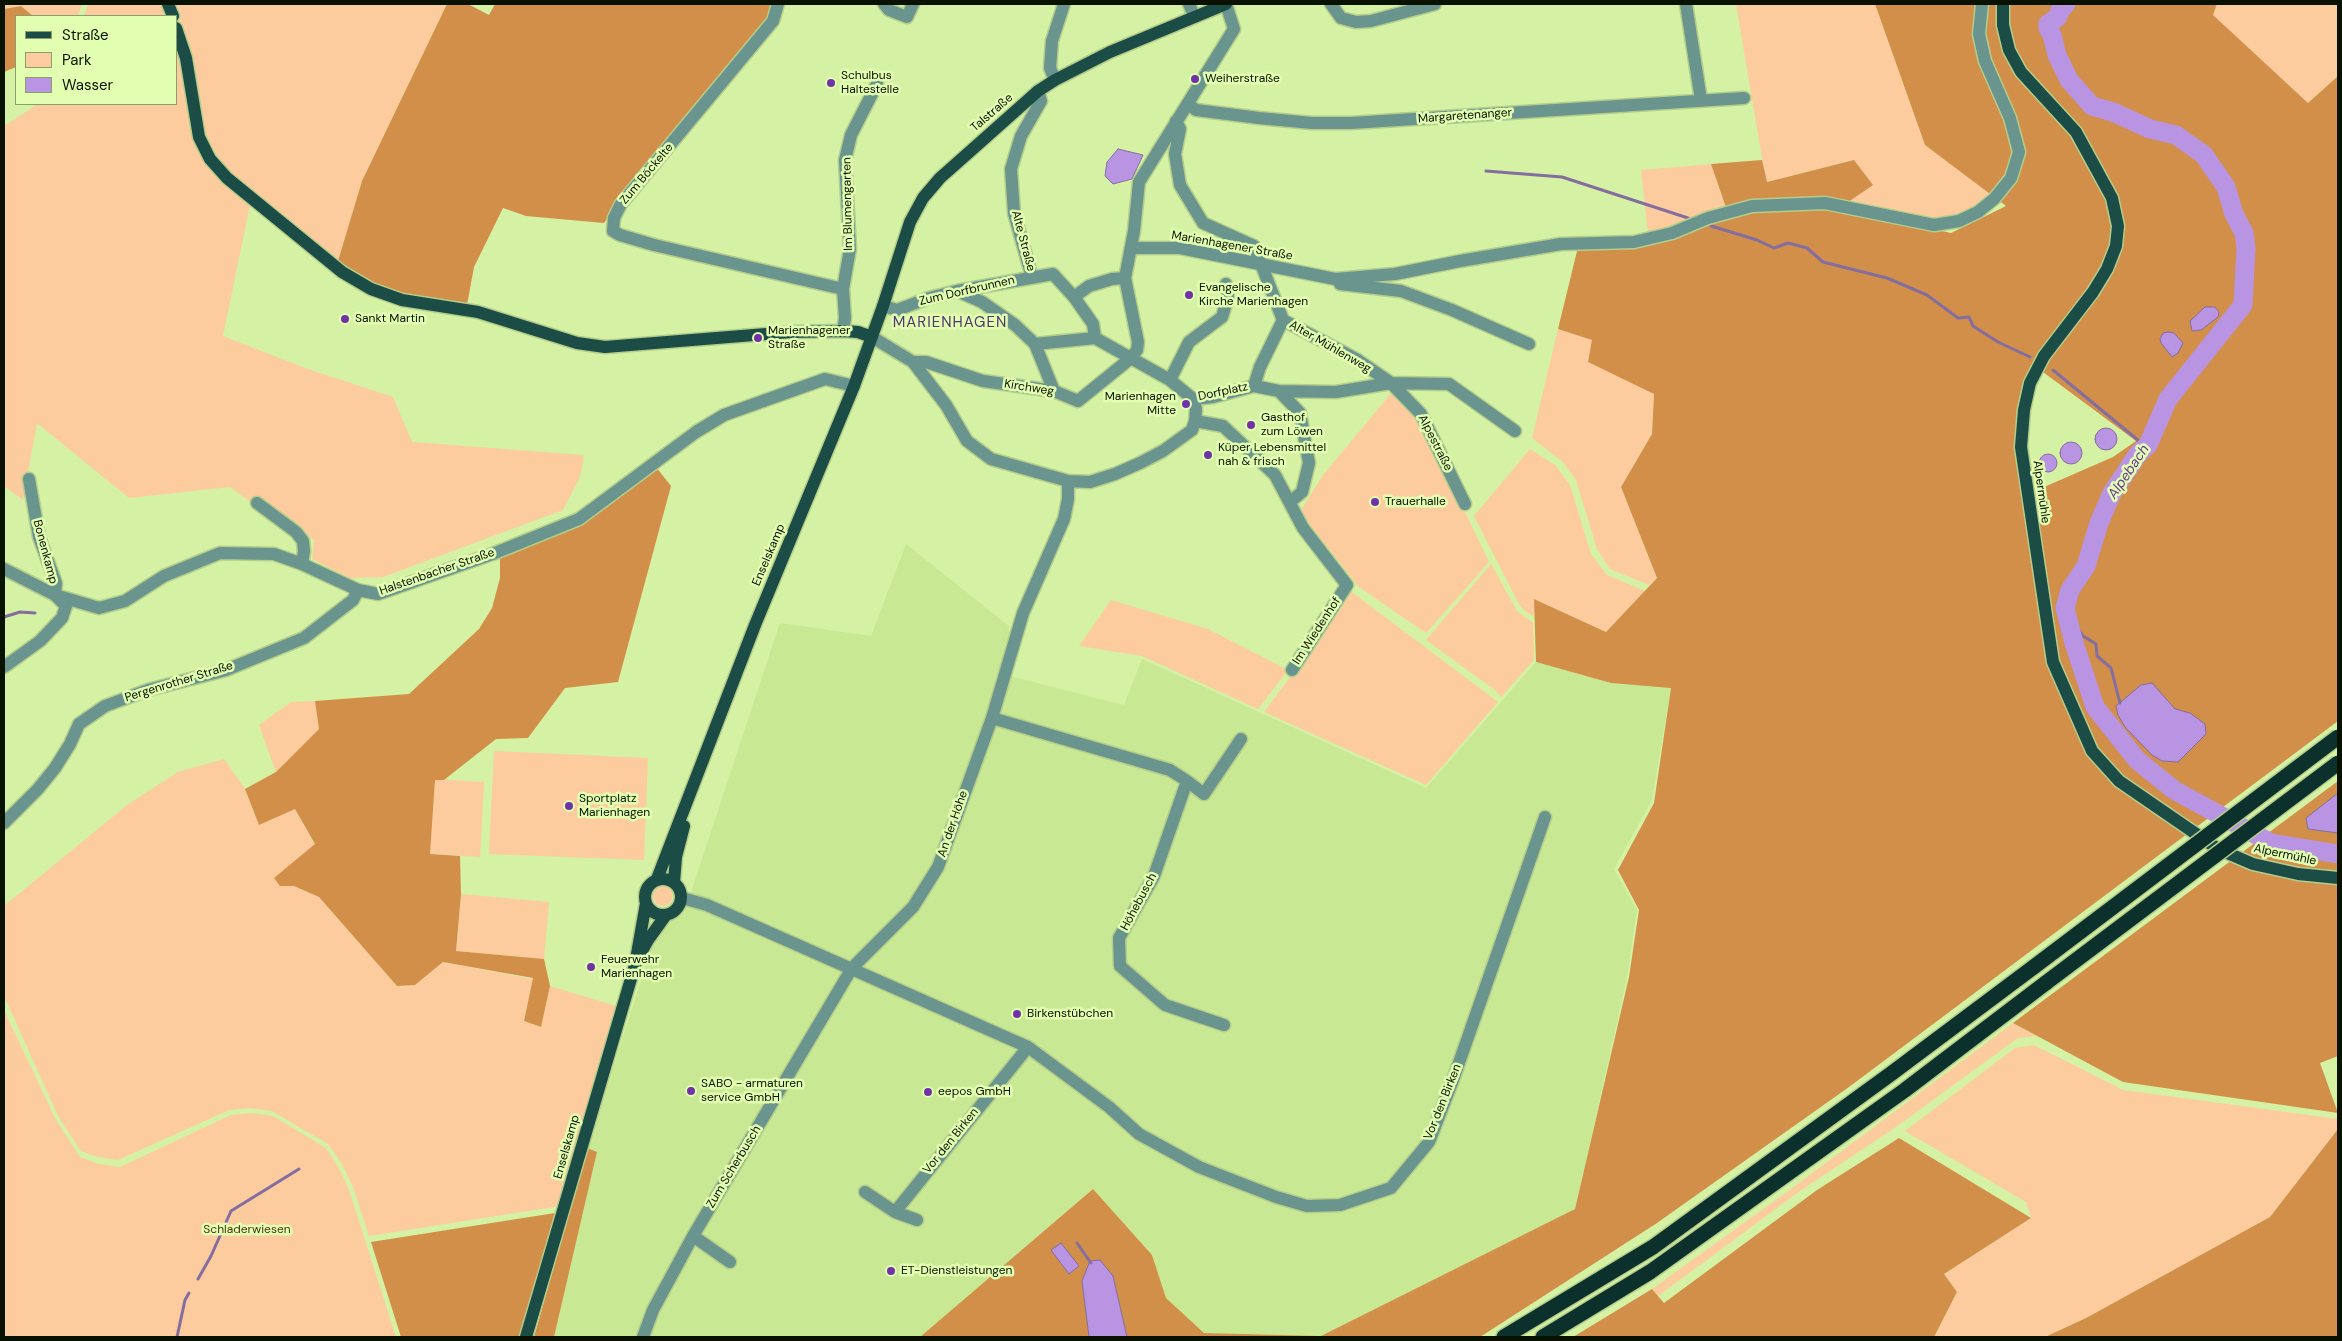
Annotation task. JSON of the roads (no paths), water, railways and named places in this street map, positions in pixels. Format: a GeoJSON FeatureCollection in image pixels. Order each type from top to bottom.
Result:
{"type":"FeatureCollection","features":[{"type":"Feature","properties":{"kind":"highway"},"geometry":{"type":"LineString","coordinates":[[1504,1337],[1653,1247],[1892,1073],[2338,737]]}},
{"type":"Feature","properties":{"kind":"highway"},"geometry":{"type":"LineString","coordinates":[[1543,1337],[1650,1272],[1906,1090],[2338,763]]}},
{"type":"Feature","properties":{"kind":"main road","name":"Talstraße"},"geometry":{"type":"LineString","coordinates":[[872,337],[910,222],[923,198],[940,178],[1038,91],[1055,80],[1192,10],[1226,4]]}},
{"type":"Feature","properties":{"kind":"main road","name":"Alpermühle"},"geometry":{"type":"LineString","coordinates":[[2004,4],[2003,25],[2009,50],[2021,72],[2076,132],[2112,198],[2118,226],[2116,246],[2107,269],[2093,292],[2044,356],[2030,383],[2024,410],[2021,447],[2053,662],[2092,751],[2119,781],[2227,853],[2253,864],[2298,874],[2338,878]]}},
{"type":"Feature","properties":{"kind":"main road"},"geometry":{"type":"LineString","coordinates":[[178,34],[186,58],[199,137],[210,159],[227,178],[254,202],[342,272],[371,289],[402,300],[478,312],[577,343],[605,348],[757,334],[843,331],[858,332],[872,337]]}},
{"type":"Feature","properties":{"kind":"main road","name":"Enselskamp"},"geometry":{"type":"LineString","coordinates":[[526,1337],[635,965],[646,903],[644,895],[647,888],[657,879],[754,626],[854,386],[872,337]]}},
{"type":"Feature","properties":{"kind":"main road","name":"Enselskamp"},"geometry":{"type":"LineString","coordinates":[[674,882],[676,857],[694,785]]}},
{"type":"Feature","properties":{"kind":"main road"},"geometry":{"type":"LineString","coordinates":[[657,879],[669,879],[674,882],[678,886],[682,898]]}},
{"type":"Feature","properties":{"kind":"main road","name":"Enselskamp"},"geometry":{"type":"LineString","coordinates":[[635,965],[648,940],[666,915],[674,912],[679,906],[682,898]]}},
{"type":"Feature","properties":{"kind":"main road"},"geometry":{"type":"LineString","coordinates":[[646,903],[654,913],[666,915]]}},
{"type":"Feature","properties":{"kind":"street","name":"Zum Böckelte"},"geometry":{"type":"LineString","coordinates":[[778,4],[774,21],[621,204],[612,224],[613,231],[620,235],[654,245],[843,289]]}},
{"type":"Feature","properties":{"kind":"street"},"geometry":{"type":"LineString","coordinates":[[884,4],[889,10],[908,17],[913,4]]}},
{"type":"Feature","properties":{"kind":"street"},"geometry":{"type":"LineString","coordinates":[[1055,80],[1050,68],[1052,41],[1064,4]]}},
{"type":"Feature","properties":{"kind":"street"},"geometry":{"type":"LineString","coordinates":[[1132,358],[1137,350],[1138,342],[1125,278],[1131,248],[1138,182],[1234,28],[1226,4]]}},
{"type":"Feature","properties":{"kind":"street"},"geometry":{"type":"LineString","coordinates":[[1331,4],[1341,18],[1356,22],[1371,21],[1435,4]]}},
{"type":"Feature","properties":{"kind":"street"},"geometry":{"type":"LineString","coordinates":[[1686,4],[1701,100]]}},
{"type":"Feature","properties":{"kind":"street","name":"Marienhagener Straße"},"geometry":{"type":"LineString","coordinates":[[1131,248],[1180,248],[1259,262],[1335,279],[1395,274],[1460,260],[1561,244],[1634,242],[1672,233],[1708,218],[1752,206],[1825,203],[1934,225],[1959,221],[1978,212],[1994,199],[2011,178],[2019,152],[2010,118],[1985,61],[1978,34],[1982,4]]}},
{"type":"Feature","properties":{"kind":"street","name":"Im Blumengarten"},"geometry":{"type":"LineString","coordinates":[[843,331],[845,318],[843,289],[850,249],[845,160],[851,135],[877,84]]}},
{"type":"Feature","properties":{"kind":"street","name":"Alte Straße"},"geometry":{"type":"LineString","coordinates":[[1032,277],[1014,213],[1011,169],[1021,136],[1041,101],[1038,91]]}},
{"type":"Feature","properties":{"kind":"street","name":"Margaretenanger"},"geometry":{"type":"LineString","coordinates":[[1188,104],[1196,110],[1259,118],[1312,123],[1352,123],[1744,98]]}},
{"type":"Feature","properties":{"kind":"street","name":"Alter Mühlenweg"},"geometry":{"type":"LineString","coordinates":[[1176,121],[1180,129],[1175,154],[1180,185],[1203,223],[1254,246],[1283,320],[1356,359],[1391,383]]}},
{"type":"Feature","properties":{"kind":"street","name":"Alte Straße"},"geometry":{"type":"LineString","coordinates":[[1053,274],[1074,297],[1093,324],[1095,338]]}},
{"type":"Feature","properties":{"kind":"street","name":"Zum Dorfbrunnen"},"geometry":{"type":"LineString","coordinates":[[883,306],[898,310],[929,298],[957,291],[1053,274]]}},
{"type":"Feature","properties":{"kind":"street"},"geometry":{"type":"LineString","coordinates":[[1074,297],[1089,286],[1112,279],[1125,278]]}},
{"type":"Feature","properties":{"kind":"street","name":"Marienhagener Straße"},"geometry":{"type":"LineString","coordinates":[[1335,279],[1340,285],[1401,290],[1529,344]]}},
{"type":"Feature","properties":{"kind":"street"},"geometry":{"type":"LineString","coordinates":[[1170,380],[1189,342],[1222,317],[1228,297],[1226,284]]}},
{"type":"Feature","properties":{"kind":"street"},"geometry":{"type":"LineString","coordinates":[[957,291],[982,302],[1016,326],[1035,344],[1054,391]]}},
{"type":"Feature","properties":{"kind":"street","name":"Dorfplatz"},"geometry":{"type":"LineString","coordinates":[[1254,386],[1260,367],[1283,320]]}},
{"type":"Feature","properties":{"kind":"street"},"geometry":{"type":"LineString","coordinates":[[872,337],[914,362],[946,405],[967,441],[991,459],[1068,480],[1090,482],[1140,464],[1163,451],[1192,430],[1196,410],[1192,399],[1170,380],[1132,358],[1095,338],[1035,344]]}},
{"type":"Feature","properties":{"kind":"street","name":"Kirchweg"},"geometry":{"type":"LineString","coordinates":[[914,362],[926,362],[984,381],[1054,391],[1078,400],[1132,358]]}},
{"type":"Feature","properties":{"kind":"street","name":"Halstenbacher Straße"},"geometry":{"type":"LineString","coordinates":[[4,569],[55,595],[99,608],[125,601],[164,576],[220,553],[274,554],[302,564],[367,594],[378,594],[495,553],[579,519],[682,443],[724,415],[825,380],[854,386]]}},
{"type":"Feature","properties":{"kind":"street"},"geometry":{"type":"LineString","coordinates":[[1279,390],[1336,392],[1391,383],[1449,384],[1515,431]]}},
{"type":"Feature","properties":{"kind":"street","name":"Alpestraße"},"geometry":{"type":"LineString","coordinates":[[1391,383],[1421,414],[1465,504]]}},
{"type":"Feature","properties":{"kind":"street","name":"Dorfplatz"},"geometry":{"type":"LineString","coordinates":[[1192,399],[1213,397],[1254,386],[1279,390]]}},
{"type":"Feature","properties":{"kind":"street"},"geometry":{"type":"LineString","coordinates":[[1279,390],[1300,414],[1309,463],[1302,492],[1290,502]]}},
{"type":"Feature","properties":{"kind":"street","name":"Im Wiedenhof"},"geometry":{"type":"LineString","coordinates":[[1195,422],[1223,426],[1276,475],[1313,544],[1347,585],[1292,670]]}},
{"type":"Feature","properties":{"kind":"street","name":"Bonenkamp"},"geometry":{"type":"LineString","coordinates":[[10,656],[40,641],[62,618],[66,606],[55,595],[56,583],[39,537],[29,479]]}},
{"type":"Feature","properties":{"kind":"street","name":"An der Höhe"},"geometry":{"type":"LineString","coordinates":[[852,968],[913,907],[938,867],[992,718],[1023,613],[1064,519],[1068,499],[1068,480]]}},
{"type":"Feature","properties":{"kind":"street"},"geometry":{"type":"LineString","coordinates":[[257,503],[296,532],[303,541],[302,564]]}},
{"type":"Feature","properties":{"kind":"street","name":"Pergenrother Straße"},"geometry":{"type":"LineString","coordinates":[[4,823],[55,768],[70,744],[79,724],[105,706],[148,690],[226,670],[304,638],[352,600],[358,590]]}},
{"type":"Feature","properties":{"kind":"street"},"geometry":{"type":"LineString","coordinates":[[4,667],[10,656]]}},
{"type":"Feature","properties":{"kind":"street"},"geometry":{"type":"LineString","coordinates":[[992,718],[1170,770],[1204,794],[1241,740]]}},
{"type":"Feature","properties":{"kind":"street","name":"Höhebusch"},"geometry":{"type":"LineString","coordinates":[[1187,781],[1154,876],[1119,938],[1120,966],[1165,1005],[1224,1025]]}},
{"type":"Feature","properties":{"kind":"street","name":"Vor den Birken"},"geometry":{"type":"LineString","coordinates":[[852,968],[1028,1047],[1109,1107],[1139,1134],[1199,1167],[1254,1189],[1307,1206],[1340,1205],[1391,1188],[1428,1142],[1453,1080],[1545,816]]}},
{"type":"Feature","properties":{"kind":"street"},"geometry":{"type":"LineString","coordinates":[[682,898],[707,905],[852,968]]}},
{"type":"Feature","properties":{"kind":"street","name":"Zum Scherbusch"},"geometry":{"type":"LineString","coordinates":[[643,1337],[653,1310],[693,1236],[852,968]]}},
{"type":"Feature","properties":{"kind":"street","name":"Vor den Birken"},"geometry":{"type":"LineString","coordinates":[[895,1212],[1028,1047]]}},
{"type":"Feature","properties":{"kind":"street"},"geometry":{"type":"LineString","coordinates":[[865,1192],[895,1212],[917,1220]]}},
{"type":"Feature","properties":{"kind":"street"},"geometry":{"type":"LineString","coordinates":[[693,1236],[730,1262]]}},
{"type":"Feature","properties":{"kind":"water"},"geometry":{"type":"Polygon","coordinates":[[[1118,149],[1143,155],[1132,179],[1113,184],[1105,176],[1107,162],[1118,149]]]}},
{"type":"Feature","properties":{"kind":"water"},"geometry":{"type":"Polygon","coordinates":[[[2205,307],[2215,307],[2219,312],[2218,317],[2201,330],[2192,331],[2190,321],[2205,307]]]}},
{"type":"Feature","properties":{"kind":"water"},"geometry":{"type":"Polygon","coordinates":[[[2163,333],[2174,333],[2183,343],[2178,353],[2172,357],[2160,339],[2163,333]]]}},
{"type":"Feature","properties":{"kind":"water"},"geometry":{"type":"Polygon","coordinates":[[[2106,428],[2114,431],[2117,439],[2114,447],[2106,450],[2098,447],[2095,439],[2098,431],[2106,428]]]}},
{"type":"Feature","properties":{"kind":"water"},"geometry":{"type":"Polygon","coordinates":[[[2071,442],[2079,445],[2082,453],[2079,461],[2071,464],[2063,461],[2060,453],[2063,445],[2071,442]]]}},
{"type":"Feature","properties":{"kind":"water"},"geometry":{"type":"Polygon","coordinates":[[[2048,454],[2054,457],[2057,463],[2054,469],[2048,472],[2042,469],[2039,463],[2042,457],[2048,454]]]}},
{"type":"Feature","properties":{"kind":"water"},"geometry":{"type":"Polygon","coordinates":[[[2152,683],[2175,709],[2190,713],[2205,724],[2206,734],[2178,762],[2162,761],[2152,755],[2125,727],[2118,715],[2116,706],[2141,685],[2152,683]]]}},
{"type":"Feature","properties":{"kind":"water"},"geometry":{"type":"Polygon","coordinates":[[[2338,793],[2338,833],[2308,829],[2306,818],[2338,793]]]}},
{"type":"Feature","properties":{"kind":"water"},"geometry":{"type":"Polygon","coordinates":[[[1061,1243],[1079,1266],[1069,1274],[1051,1250],[1061,1243]]]}},
{"type":"Feature","properties":{"kind":"water"},"geometry":{"type":"Polygon","coordinates":[[[1100,1260],[1113,1276],[1127,1337],[1089,1337],[1082,1281],[1090,1261],[1100,1260]]]}},
{"type":"Feature","properties":{"kind":"waterway","name":"Alpebach"},"geometry":{"type":"LineString","coordinates":[[2066,4],[2060,10],[2058,17],[2048,24],[2048,28],[2052,35],[2057,55],[2069,80],[2092,106],[2113,112],[2150,129],[2176,135],[2204,155],[2226,187],[2234,214],[2244,233],[2246,248],[2243,305],[2168,399],[2148,445],[2138,454],[2112,493],[2099,523],[2086,566],[2070,590],[2065,608],[2074,643],[2095,707],[2137,760],[2174,790],[2271,843],[2338,854]]}},
{"type":"Feature","properties":{"kind":"waterway"},"geometry":{"type":"LineString","coordinates":[[1486,171],[1562,177],[1688,218]]}},
{"type":"Feature","properties":{"kind":"waterway"},"geometry":{"type":"LineString","coordinates":[[1711,226],[1757,240],[1774,248],[1788,243],[1807,248],[1823,262],[1887,278],[1927,295],[1958,318],[1969,317],[1973,326],[1998,342],[2030,357]]}},
{"type":"Feature","properties":{"kind":"waterway"},"geometry":{"type":"LineString","coordinates":[[2053,370],[2139,441],[2142,451]]}},
{"type":"Feature","properties":{"kind":"waterway"},"geometry":{"type":"LineString","coordinates":[[4,617],[20,612],[35,613]]}},
{"type":"Feature","properties":{"kind":"waterway"},"geometry":{"type":"LineString","coordinates":[[2068,620],[2074,623],[2083,636],[2096,644],[2097,656],[2111,668],[2120,703]]}},
{"type":"Feature","properties":{"kind":"waterway"},"geometry":{"type":"LineString","coordinates":[[198,1279],[211,1256],[231,1211],[299,1169]]}},
{"type":"Feature","properties":{"kind":"waterway"},"geometry":{"type":"LineString","coordinates":[[1077,1243],[1091,1263]]}},
{"type":"Feature","properties":{"kind":"waterway"},"geometry":{"type":"LineString","coordinates":[[177,1337],[185,1300],[189,1293]]}},
{"type":"Feature","properties":{"kind":"place","name":"Weiherstraße"},"geometry":{"type":"Point","coordinates":[1195,79]}},
{"type":"Feature","properties":{"kind":"place","name":"Schulbus Haltestelle"},"geometry":{"type":"Point","coordinates":[831,83]}},
{"type":"Feature","properties":{"kind":"place","name":"Evangelische Kirche Marienhagen"},"geometry":{"type":"Point","coordinates":[1189,295]}},
{"type":"Feature","properties":{"kind":"place","name":"Sankt Martin"},"geometry":{"type":"Point","coordinates":[345,319]}},
{"type":"Feature","properties":{"kind":"place","name":"Marienhagener Straße"},"geometry":{"type":"Point","coordinates":[758,338]}},
{"type":"Feature","properties":{"kind":"place","name":"Marienhagen Mitte"},"geometry":{"type":"Point","coordinates":[1186,404]}},
{"type":"Feature","properties":{"kind":"place","name":"Gasthof zum Löwen"},"geometry":{"type":"Point","coordinates":[1251,425]}},
{"type":"Feature","properties":{"kind":"place","name":"Küper Lebensmittel nah & frisch"},"geometry":{"type":"Point","coordinates":[1208,455]}},
{"type":"Feature","properties":{"kind":"place","name":"Trauerhalle"},"geometry":{"type":"Point","coordinates":[1375,502]}},
{"type":"Feature","properties":{"kind":"place","name":"Sportplatz Marienhagen"},"geometry":{"type":"Point","coordinates":[569,806]}},
{"type":"Feature","properties":{"kind":"place","name":"Feuerwehr Marienhagen"},"geometry":{"type":"Point","coordinates":[591,967]}},
{"type":"Feature","properties":{"kind":"place","name":"Birkenstübchen"},"geometry":{"type":"Point","coordinates":[1017,1014]}},
{"type":"Feature","properties":{"kind":"place","name":"SABO - armaturen service GmbH"},"geometry":{"type":"Point","coordinates":[691,1091]}},
{"type":"Feature","properties":{"kind":"place","name":"eepos GmbH"},"geometry":{"type":"Point","coordinates":[928,1092]}},
{"type":"Feature","properties":{"kind":"place","name":"ET-Dienstleistungen"},"geometry":{"type":"Point","coordinates":[891,1271]}},
{"type":"Feature","properties":{"kind":"district","name":"MARIENHAGEN"},"geometry":{"type":"Point","coordinates":[950,323]}},
{"type":"Feature","properties":{"kind":"park label","name":"Schladerwiesen"},"geometry":{"type":"Point","coordinates":[247,1230]}}]}
